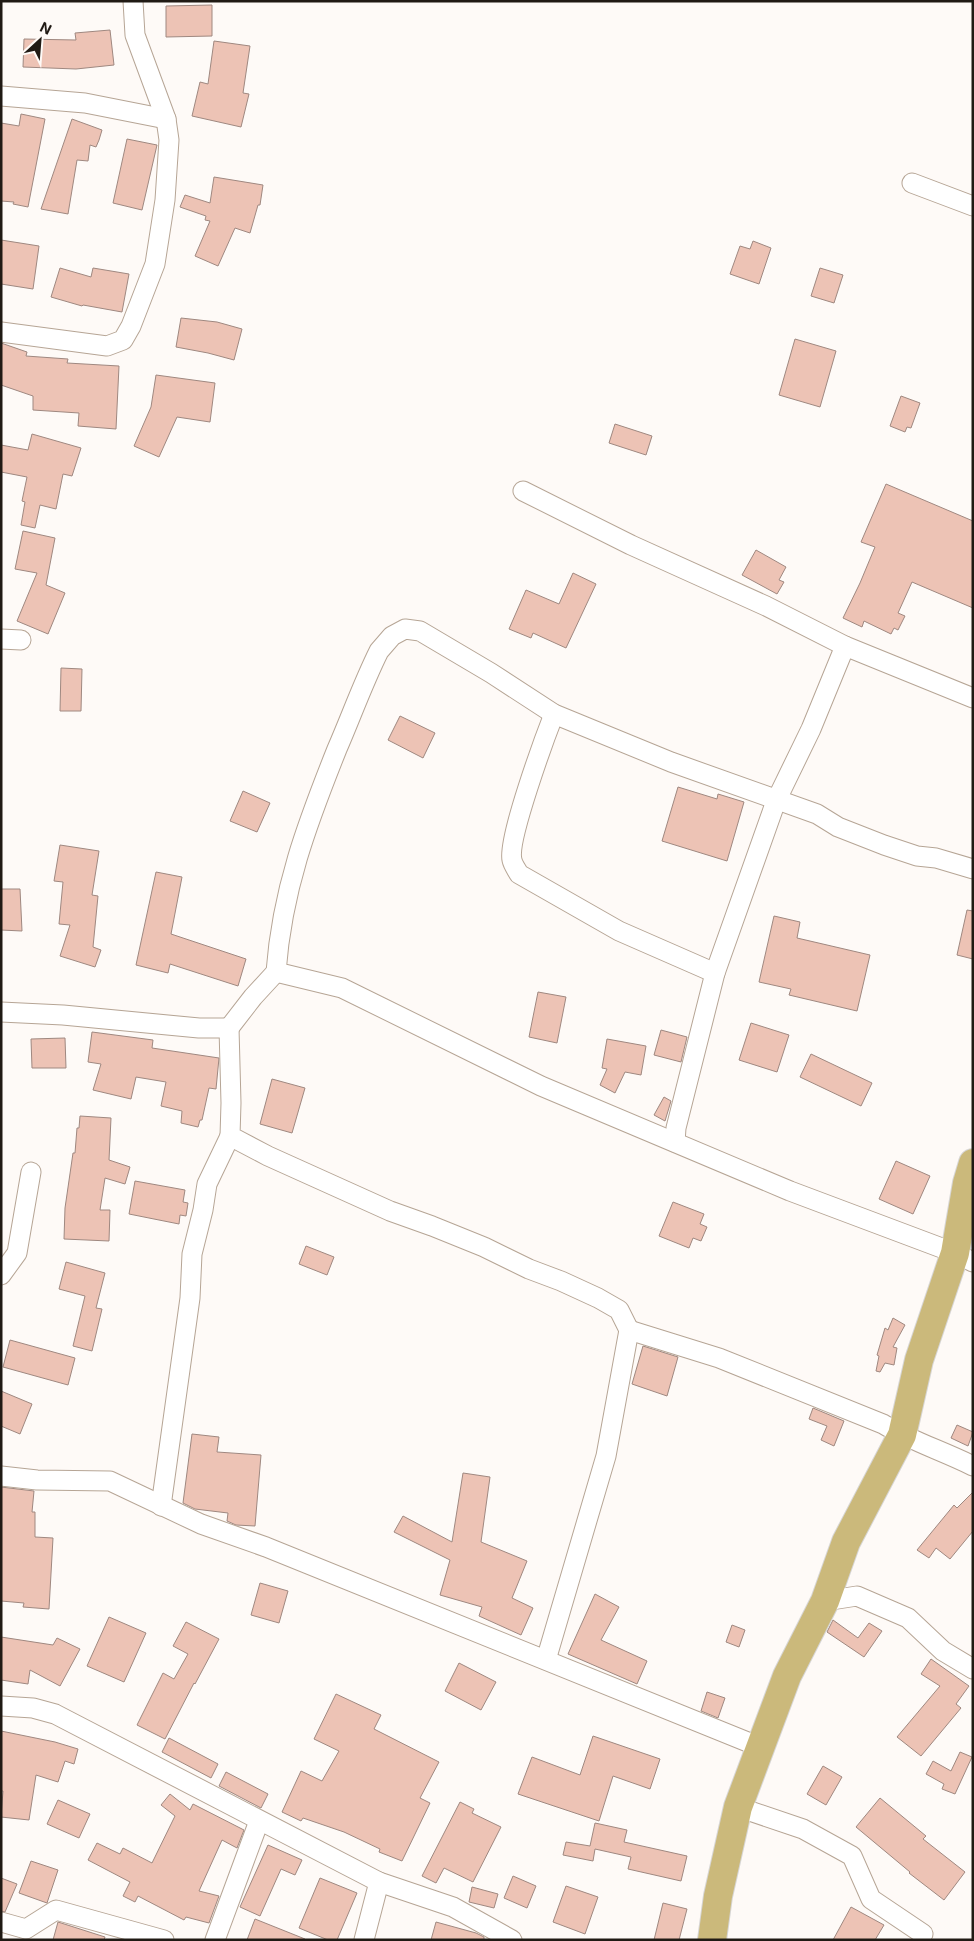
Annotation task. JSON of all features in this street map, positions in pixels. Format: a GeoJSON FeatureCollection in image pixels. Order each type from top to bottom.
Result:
{"type":"FeatureCollection","features":[{"type":"Feature","properties":{"kind":"main road"},"geometry":{"type":"LineString","coordinates":[[712,1940],[718,1896],[738,1807],[760,1747],[787,1676],[825,1601],[846,1542],[902,1435],[918,1360],[964,1257],[967,1183],[973,1163]]}},
{"type":"Feature","properties":{"kind":"street"},"geometry":{"type":"LineString","coordinates":[[1,332],[107,346],[123,340],[131,326],[154,264],[165,200],[169,140],[166,119],[135,35],[133,1]]}},
{"type":"Feature","properties":{"kind":"street"},"geometry":{"type":"LineString","coordinates":[[1,96],[85,104],[166,119]]}},
{"type":"Feature","properties":{"kind":"street"},"geometry":{"type":"LineString","coordinates":[[912,183],[973,206]]}},
{"type":"Feature","properties":{"kind":"street"},"geometry":{"type":"LineString","coordinates":[[523,491],[631,545],[766,606],[845,646],[973,698]]}},
{"type":"Feature","properties":{"kind":"street"},"geometry":{"type":"LineString","coordinates":[[161,1506],[190,1298],[192,1254],[203,1210],[207,1184],[230,1136],[232,1103],[229,1028],[253,997],[276,972],[279,934],[284,908],[305,832],[368,673],[379,651],[392,636],[405,629],[420,631],[492,673],[554,714],[638,749],[817,814],[838,826],[884,845],[917,856],[936,858],[973,869]]}},
{"type":"Feature","properties":{"kind":"street"},"geometry":{"type":"LineString","coordinates":[[1,639],[21,640]]}},
{"type":"Feature","properties":{"kind":"street"},"geometry":{"type":"LineString","coordinates":[[675,1142],[676,1128],[715,974],[776,800],[811,729],[845,646]]}},
{"type":"Feature","properties":{"kind":"street"},"geometry":{"type":"LineString","coordinates":[[554,714],[545,736],[513,841],[511,860],[519,874],[619,931],[715,974]]}},
{"type":"Feature","properties":{"kind":"street"},"geometry":{"type":"LineString","coordinates":[[276,972],[342,988],[541,1086],[790,1191],[964,1257]]}},
{"type":"Feature","properties":{"kind":"street"},"geometry":{"type":"LineString","coordinates":[[1,1012],[72,1016],[199,1028],[229,1028]]}},
{"type":"Feature","properties":{"kind":"street"},"geometry":{"type":"LineString","coordinates":[[230,1136],[268,1156],[390,1211],[484,1247],[529,1270],[561,1281],[598,1298],[619,1310],[629,1330],[606,1456],[546,1660]]}},
{"type":"Feature","properties":{"kind":"street"},"geometry":{"type":"LineString","coordinates":[[1,1275],[17,1254],[31,1172]]}},
{"type":"Feature","properties":{"kind":"street"},"geometry":{"type":"LineString","coordinates":[[629,1330],[719,1358],[883,1424],[902,1435],[973,1466]]}},
{"type":"Feature","properties":{"kind":"street"},"geometry":{"type":"LineString","coordinates":[[1,1476],[37,1480],[110,1481],[201,1524],[266,1547],[760,1747]]}},
{"type":"Feature","properties":{"kind":"street"},"geometry":{"type":"LineString","coordinates":[[825,1601],[857,1596],[908,1618],[943,1651],[973,1669]]}},
{"type":"Feature","properties":{"kind":"street"},"geometry":{"type":"LineString","coordinates":[[1,1706],[33,1708],[55,1714],[379,1882],[453,1907],[512,1940]]}},
{"type":"Feature","properties":{"kind":"street"},"geometry":{"type":"LineString","coordinates":[[738,1807],[803,1829],[852,1856],[871,1899],[922,1934]]}},
{"type":"Feature","properties":{"kind":"street"},"geometry":{"type":"LineString","coordinates":[[215,1940],[259,1821]]}},
{"type":"Feature","properties":{"kind":"street"},"geometry":{"type":"LineString","coordinates":[[364,1940],[379,1882]]}},
{"type":"Feature","properties":{"kind":"street"},"geometry":{"type":"LineString","coordinates":[[1,1922],[26,1934],[56,1910],[164,1940]]}},
{"type":"Feature","properties":{"kind":"building"},"geometry":{"type":"Polygon","coordinates":[[[212,5],[212,36],[166,37],[166,6],[212,5]]]}},
{"type":"Feature","properties":{"kind":"building"},"geometry":{"type":"Polygon","coordinates":[[[110,30],[114,65],[76,69],[23,67],[24,39],[76,40],[75,33],[110,30]]]}},
{"type":"Feature","properties":{"kind":"building"},"geometry":{"type":"Polygon","coordinates":[[[214,41],[250,46],[243,93],[249,94],[241,127],[192,116],[200,82],[208,84],[214,41]]]}},
{"type":"Feature","properties":{"kind":"building"},"geometry":{"type":"Polygon","coordinates":[[[21,114],[45,119],[28,207],[13,204],[14,202],[1,201],[1,123],[19,126],[21,114]]]}},
{"type":"Feature","properties":{"kind":"building"},"geometry":{"type":"Polygon","coordinates":[[[72,119],[102,130],[99,140],[96,147],[90,145],[88,161],[77,160],[68,214],[41,209],[72,119]]]}},
{"type":"Feature","properties":{"kind":"building"},"geometry":{"type":"Polygon","coordinates":[[[127,139],[157,145],[142,210],[113,203],[127,139]]]}},
{"type":"Feature","properties":{"kind":"building"},"geometry":{"type":"Polygon","coordinates":[[[214,177],[263,185],[260,205],[258,205],[250,233],[235,228],[218,266],[195,256],[210,221],[205,220],[206,216],[180,207],[185,195],[210,203],[214,177]]]}},
{"type":"Feature","properties":{"kind":"building"},"geometry":{"type":"Polygon","coordinates":[[[1,240],[39,246],[33,289],[1,284],[1,240]]]}},
{"type":"Feature","properties":{"kind":"building"},"geometry":{"type":"Polygon","coordinates":[[[753,241],[771,248],[759,284],[730,274],[740,246],[750,249],[753,241]]]}},
{"type":"Feature","properties":{"kind":"building"},"geometry":{"type":"Polygon","coordinates":[[[60,268],[91,277],[93,268],[129,274],[122,312],[82,306],[51,297],[60,268]]]}},
{"type":"Feature","properties":{"kind":"building"},"geometry":{"type":"Polygon","coordinates":[[[820,268],[843,275],[834,303],[811,296],[820,268]]]}},
{"type":"Feature","properties":{"kind":"building"},"geometry":{"type":"Polygon","coordinates":[[[181,318],[217,322],[242,329],[234,360],[176,347],[181,318]]]}},
{"type":"Feature","properties":{"kind":"building"},"geometry":{"type":"Polygon","coordinates":[[[795,339],[836,351],[820,407],[779,395],[795,339]]]}},
{"type":"Feature","properties":{"kind":"building"},"geometry":{"type":"Polygon","coordinates":[[[1,343],[27,352],[26,356],[68,359],[67,363],[119,366],[116,429],[78,426],[79,413],[33,410],[33,396],[1,385],[1,343]]]}},
{"type":"Feature","properties":{"kind":"building"},"geometry":{"type":"Polygon","coordinates":[[[156,375],[215,383],[210,422],[177,417],[159,457],[134,446],[151,407],[156,375]]]}},
{"type":"Feature","properties":{"kind":"building"},"geometry":{"type":"Polygon","coordinates":[[[901,396],[920,403],[911,428],[907,427],[905,432],[890,426],[901,396]]]}},
{"type":"Feature","properties":{"kind":"building"},"geometry":{"type":"Polygon","coordinates":[[[615,424],[652,436],[646,455],[609,443],[615,424]]]}},
{"type":"Feature","properties":{"kind":"building"},"geometry":{"type":"Polygon","coordinates":[[[32,434],[81,448],[72,476],[63,474],[56,509],[40,505],[35,528],[21,525],[25,502],[22,501],[27,477],[1,472],[1,445],[28,450],[32,434]]]}},
{"type":"Feature","properties":{"kind":"building"},"geometry":{"type":"Polygon","coordinates":[[[886,484],[973,521],[973,608],[912,582],[898,613],[905,616],[898,630],[894,628],[891,634],[864,621],[862,627],[843,618],[875,547],[861,542],[886,484]]]}},
{"type":"Feature","properties":{"kind":"building"},"geometry":{"type":"Polygon","coordinates":[[[23,531],[55,538],[46,585],[65,593],[48,634],[17,621],[37,573],[15,569],[23,531]]]}},
{"type":"Feature","properties":{"kind":"building"},"geometry":{"type":"Polygon","coordinates":[[[756,550],[786,567],[779,580],[784,582],[777,594],[742,575],[756,550]]]}},
{"type":"Feature","properties":{"kind":"building"},"geometry":{"type":"Polygon","coordinates":[[[573,573],[596,584],[566,648],[533,633],[531,638],[509,629],[526,590],[559,604],[573,573]]]}},
{"type":"Feature","properties":{"kind":"building"},"geometry":{"type":"Polygon","coordinates":[[[61,668],[82,669],[81,711],[60,711],[61,668]]]}},
{"type":"Feature","properties":{"kind":"building"},"geometry":{"type":"Polygon","coordinates":[[[400,716],[435,733],[423,758],[388,740],[400,716]]]}},
{"type":"Feature","properties":{"kind":"building"},"geometry":{"type":"Polygon","coordinates":[[[678,787],[717,799],[718,794],[744,802],[727,861],[662,841],[678,787]]]}},
{"type":"Feature","properties":{"kind":"building"},"geometry":{"type":"Polygon","coordinates":[[[243,791],[270,803],[257,832],[230,821],[243,791]]]}},
{"type":"Feature","properties":{"kind":"building"},"geometry":{"type":"Polygon","coordinates":[[[60,845],[99,851],[92,895],[98,896],[93,947],[101,950],[95,967],[60,956],[70,925],[59,924],[63,882],[54,881],[60,845]]]}},
{"type":"Feature","properties":{"kind":"building"},"geometry":{"type":"Polygon","coordinates":[[[156,872],[182,877],[171,934],[246,959],[238,986],[170,964],[168,973],[136,965],[156,872]]]}},
{"type":"Feature","properties":{"kind":"building"},"geometry":{"type":"Polygon","coordinates":[[[1,889],[20,889],[22,931],[1,930],[1,889]]]}},
{"type":"Feature","properties":{"kind":"building"},"geometry":{"type":"Polygon","coordinates":[[[967,910],[973,911],[973,959],[957,955],[967,910]]]}},
{"type":"Feature","properties":{"kind":"building"},"geometry":{"type":"Polygon","coordinates":[[[774,916],[800,922],[797,938],[870,955],[857,1011],[789,995],[791,989],[759,982],[774,916]]]}},
{"type":"Feature","properties":{"kind":"building"},"geometry":{"type":"Polygon","coordinates":[[[538,992],[566,997],[557,1043],[529,1037],[538,992]]]}},
{"type":"Feature","properties":{"kind":"building"},"geometry":{"type":"Polygon","coordinates":[[[751,1023],[789,1035],[777,1072],[739,1060],[751,1023]]]}},
{"type":"Feature","properties":{"kind":"building"},"geometry":{"type":"Polygon","coordinates":[[[661,1030],[687,1037],[681,1062],[654,1055],[661,1030]]]}},
{"type":"Feature","properties":{"kind":"building"},"geometry":{"type":"Polygon","coordinates":[[[92,1032],[153,1040],[152,1048],[219,1058],[216,1089],[209,1088],[202,1120],[200,1120],[198,1127],[181,1123],[182,1111],[161,1106],[166,1082],[136,1077],[131,1099],[93,1090],[101,1064],[88,1062],[92,1032]]]}},
{"type":"Feature","properties":{"kind":"building"},"geometry":{"type":"Polygon","coordinates":[[[65,1038],[66,1068],[32,1068],[31,1039],[65,1038]]]}},
{"type":"Feature","properties":{"kind":"building"},"geometry":{"type":"Polygon","coordinates":[[[607,1039],[646,1046],[641,1075],[625,1072],[615,1093],[600,1085],[607,1069],[602,1068],[607,1039]]]}},
{"type":"Feature","properties":{"kind":"building"},"geometry":{"type":"Polygon","coordinates":[[[811,1054],[872,1083],[861,1106],[800,1077],[811,1054]]]}},
{"type":"Feature","properties":{"kind":"building"},"geometry":{"type":"Polygon","coordinates":[[[272,1079],[305,1088],[292,1133],[260,1124],[272,1079]]]}},
{"type":"Feature","properties":{"kind":"building"},"geometry":{"type":"Polygon","coordinates":[[[664,1097],[671,1101],[665,1121],[654,1115],[664,1097]]]}},
{"type":"Feature","properties":{"kind":"building"},"geometry":{"type":"Polygon","coordinates":[[[80,1116],[111,1118],[109,1160],[130,1167],[125,1184],[105,1178],[100,1210],[110,1210],[109,1241],[64,1239],[65,1208],[80,1116]]]}},
{"type":"Feature","properties":{"kind":"building"},"geometry":{"type":"Polygon","coordinates":[[[896,1161],[930,1176],[913,1214],[879,1199],[896,1161]]]}},
{"type":"Feature","properties":{"kind":"building"},"geometry":{"type":"Polygon","coordinates":[[[135,1181],[185,1190],[183,1202],[188,1203],[186,1216],[180,1215],[179,1224],[129,1214],[135,1181]]]}},
{"type":"Feature","properties":{"kind":"building"},"geometry":{"type":"Polygon","coordinates":[[[673,1202],[704,1214],[700,1224],[707,1227],[701,1241],[693,1238],[689,1248],[659,1236],[673,1202]]]}},
{"type":"Feature","properties":{"kind":"building"},"geometry":{"type":"Polygon","coordinates":[[[306,1246],[334,1257],[327,1275],[299,1264],[306,1246]]]}},
{"type":"Feature","properties":{"kind":"building"},"geometry":{"type":"Polygon","coordinates":[[[66,1262],[105,1273],[96,1308],[102,1309],[92,1351],[73,1346],[85,1296],[59,1289],[66,1262]]]}},
{"type":"Feature","properties":{"kind":"building"},"geometry":{"type":"Polygon","coordinates":[[[893,1318],[905,1325],[893,1347],[897,1348],[894,1365],[885,1363],[880,1372],[876,1371],[879,1356],[877,1355],[885,1328],[888,1330],[893,1318]]]}},
{"type":"Feature","properties":{"kind":"building"},"geometry":{"type":"Polygon","coordinates":[[[10,1340],[75,1358],[68,1385],[3,1367],[10,1340]]]}},
{"type":"Feature","properties":{"kind":"building"},"geometry":{"type":"Polygon","coordinates":[[[643,1346],[678,1357],[667,1396],[632,1384],[643,1346]]]}},
{"type":"Feature","properties":{"kind":"building"},"geometry":{"type":"Polygon","coordinates":[[[1,1391],[32,1404],[20,1434],[1,1426],[1,1391]]]}},
{"type":"Feature","properties":{"kind":"building"},"geometry":{"type":"Polygon","coordinates":[[[813,1408],[844,1421],[834,1446],[821,1440],[827,1426],[809,1419],[813,1408]]]}},
{"type":"Feature","properties":{"kind":"building"},"geometry":{"type":"Polygon","coordinates":[[[957,1425],[973,1432],[968,1446],[951,1438],[957,1425]]]}},
{"type":"Feature","properties":{"kind":"building"},"geometry":{"type":"Polygon","coordinates":[[[192,1434],[219,1437],[217,1452],[261,1455],[255,1526],[236,1525],[227,1521],[228,1513],[195,1509],[183,1503],[192,1434]]]}},
{"type":"Feature","properties":{"kind":"building"},"geometry":{"type":"Polygon","coordinates":[[[463,1473],[490,1477],[481,1542],[527,1561],[512,1598],[533,1608],[521,1635],[479,1616],[482,1607],[440,1595],[450,1560],[394,1532],[403,1516],[452,1542],[463,1473]]]}},
{"type":"Feature","properties":{"kind":"building"},"geometry":{"type":"Polygon","coordinates":[[[1,1487],[34,1491],[32,1512],[35,1512],[35,1537],[53,1538],[49,1609],[23,1607],[24,1603],[1,1601],[1,1487]]]}},
{"type":"Feature","properties":{"kind":"building"},"geometry":{"type":"Polygon","coordinates":[[[973,1492],[973,1531],[950,1559],[936,1548],[929,1558],[917,1550],[954,1505],[957,1508],[973,1492]]]}},
{"type":"Feature","properties":{"kind":"building"},"geometry":{"type":"Polygon","coordinates":[[[260,1583],[288,1591],[279,1623],[251,1615],[260,1583]]]}},
{"type":"Feature","properties":{"kind":"building"},"geometry":{"type":"Polygon","coordinates":[[[595,1594],[619,1607],[601,1640],[647,1661],[637,1684],[568,1654],[595,1594]]]}},
{"type":"Feature","properties":{"kind":"building"},"geometry":{"type":"Polygon","coordinates":[[[109,1617],[146,1633],[124,1682],[87,1666],[109,1617]]]}},
{"type":"Feature","properties":{"kind":"building"},"geometry":{"type":"Polygon","coordinates":[[[833,1620],[858,1638],[869,1623],[882,1631],[864,1657],[827,1632],[833,1620]]]}},
{"type":"Feature","properties":{"kind":"building"},"geometry":{"type":"Polygon","coordinates":[[[186,1622],[219,1639],[165,1739],[137,1725],[163,1673],[174,1679],[188,1654],[173,1646],[186,1622]]]}},
{"type":"Feature","properties":{"kind":"building"},"geometry":{"type":"Polygon","coordinates":[[[732,1625],[745,1630],[739,1647],[726,1642],[732,1625]]]}},
{"type":"Feature","properties":{"kind":"building"},"geometry":{"type":"Polygon","coordinates":[[[1,1637],[53,1645],[57,1638],[80,1649],[60,1686],[30,1670],[28,1684],[1,1680],[1,1637]]]}},
{"type":"Feature","properties":{"kind":"building"},"geometry":{"type":"Polygon","coordinates":[[[931,1659],[969,1686],[956,1704],[961,1708],[921,1756],[897,1737],[940,1686],[921,1674],[931,1659]]]}},
{"type":"Feature","properties":{"kind":"building"},"geometry":{"type":"Polygon","coordinates":[[[459,1663],[496,1682],[481,1710],[445,1691],[459,1663]]]}},
{"type":"Feature","properties":{"kind":"building"},"geometry":{"type":"Polygon","coordinates":[[[707,1692],[725,1698],[718,1718],[701,1711],[707,1692]]]}},
{"type":"Feature","properties":{"kind":"building"},"geometry":{"type":"Polygon","coordinates":[[[336,1694],[381,1715],[374,1729],[439,1762],[420,1798],[430,1803],[402,1861],[379,1852],[380,1849],[344,1832],[303,1818],[301,1821],[282,1812],[301,1771],[322,1781],[339,1751],[314,1739],[336,1694]]]}},
{"type":"Feature","properties":{"kind":"building"},"geometry":{"type":"Polygon","coordinates":[[[1,1731],[55,1742],[78,1749],[74,1764],[65,1761],[58,1782],[36,1775],[29,1820],[1,1817],[3,1791],[1,1791],[1,1731]]]}},
{"type":"Feature","properties":{"kind":"building"},"geometry":{"type":"Polygon","coordinates":[[[593,1736],[660,1759],[650,1789],[613,1776],[599,1821],[518,1794],[532,1757],[580,1775],[593,1736]]]}},
{"type":"Feature","properties":{"kind":"building"},"geometry":{"type":"Polygon","coordinates":[[[169,1738],[218,1764],[211,1778],[162,1752],[169,1738]]]}},
{"type":"Feature","properties":{"kind":"building"},"geometry":{"type":"Polygon","coordinates":[[[960,1752],[972,1757],[955,1794],[942,1789],[944,1784],[926,1774],[933,1761],[951,1771],[960,1752]]]}},
{"type":"Feature","properties":{"kind":"building"},"geometry":{"type":"Polygon","coordinates":[[[823,1766],[842,1777],[826,1805],[807,1794],[823,1766]]]}},
{"type":"Feature","properties":{"kind":"building"},"geometry":{"type":"Polygon","coordinates":[[[226,1772],[268,1794],[261,1808],[219,1786],[226,1772]]]}},
{"type":"Feature","properties":{"kind":"building"},"geometry":{"type":"Polygon","coordinates":[[[170,1794],[190,1810],[193,1804],[244,1830],[237,1848],[222,1840],[199,1891],[219,1896],[209,1923],[186,1917],[184,1920],[138,1896],[135,1902],[123,1896],[130,1882],[88,1860],[97,1843],[120,1854],[123,1848],[152,1863],[175,1816],[161,1805],[170,1794]]]}},
{"type":"Feature","properties":{"kind":"building"},"geometry":{"type":"Polygon","coordinates":[[[880,1798],[926,1836],[923,1839],[965,1872],[944,1900],[909,1873],[856,1827],[880,1798]]]}},
{"type":"Feature","properties":{"kind":"building"},"geometry":{"type":"Polygon","coordinates":[[[58,1800],[90,1814],[79,1838],[47,1824],[58,1800]]]}},
{"type":"Feature","properties":{"kind":"building"},"geometry":{"type":"Polygon","coordinates":[[[460,1802],[474,1809],[472,1813],[501,1827],[473,1882],[444,1868],[436,1883],[422,1876],[460,1802]]]}},
{"type":"Feature","properties":{"kind":"building"},"geometry":{"type":"Polygon","coordinates":[[[595,1823],[627,1830],[624,1842],[687,1856],[681,1881],[628,1869],[631,1857],[595,1849],[593,1861],[563,1855],[566,1842],[590,1846],[595,1823]]]}},
{"type":"Feature","properties":{"kind":"building"},"geometry":{"type":"Polygon","coordinates":[[[268,1845],[302,1860],[295,1875],[281,1869],[260,1916],[240,1907],[268,1845]]]}},
{"type":"Feature","properties":{"kind":"building"},"geometry":{"type":"Polygon","coordinates":[[[31,1861],[58,1870],[47,1903],[19,1893],[31,1861]]]}},
{"type":"Feature","properties":{"kind":"building"},"geometry":{"type":"Polygon","coordinates":[[[513,1876],[536,1886],[527,1908],[504,1898],[513,1876]]]}},
{"type":"Feature","properties":{"kind":"building"},"geometry":{"type":"Polygon","coordinates":[[[1,1878],[17,1884],[5,1912],[1,1911],[1,1878]]]}},
{"type":"Feature","properties":{"kind":"building"},"geometry":{"type":"Polygon","coordinates":[[[320,1878],[357,1893],[337,1940],[328,1940],[299,1928],[320,1878]]]}},
{"type":"Feature","properties":{"kind":"building"},"geometry":{"type":"Polygon","coordinates":[[[566,1886],[598,1897],[585,1934],[553,1922],[566,1886]]]}},
{"type":"Feature","properties":{"kind":"building"},"geometry":{"type":"Polygon","coordinates":[[[472,1887],[498,1894],[494,1908],[469,1902],[472,1887]]]}},
{"type":"Feature","properties":{"kind":"building"},"geometry":{"type":"Polygon","coordinates":[[[663,1903],[687,1909],[679,1940],[654,1940],[663,1903]]]}},
{"type":"Feature","properties":{"kind":"building"},"geometry":{"type":"Polygon","coordinates":[[[851,1907],[884,1925],[875,1940],[833,1940],[851,1907]]]}},
{"type":"Feature","properties":{"kind":"building"},"geometry":{"type":"Polygon","coordinates":[[[255,1919],[305,1939],[305,1940],[247,1940],[255,1919]]]}},
{"type":"Feature","properties":{"kind":"building"},"geometry":{"type":"Polygon","coordinates":[[[58,1922],[105,1937],[104,1940],[53,1940],[58,1922]]]}},
{"type":"Feature","properties":{"kind":"building"},"geometry":{"type":"Polygon","coordinates":[[[436,1922],[476,1933],[484,1937],[484,1940],[431,1940],[436,1922]]]}}]}
